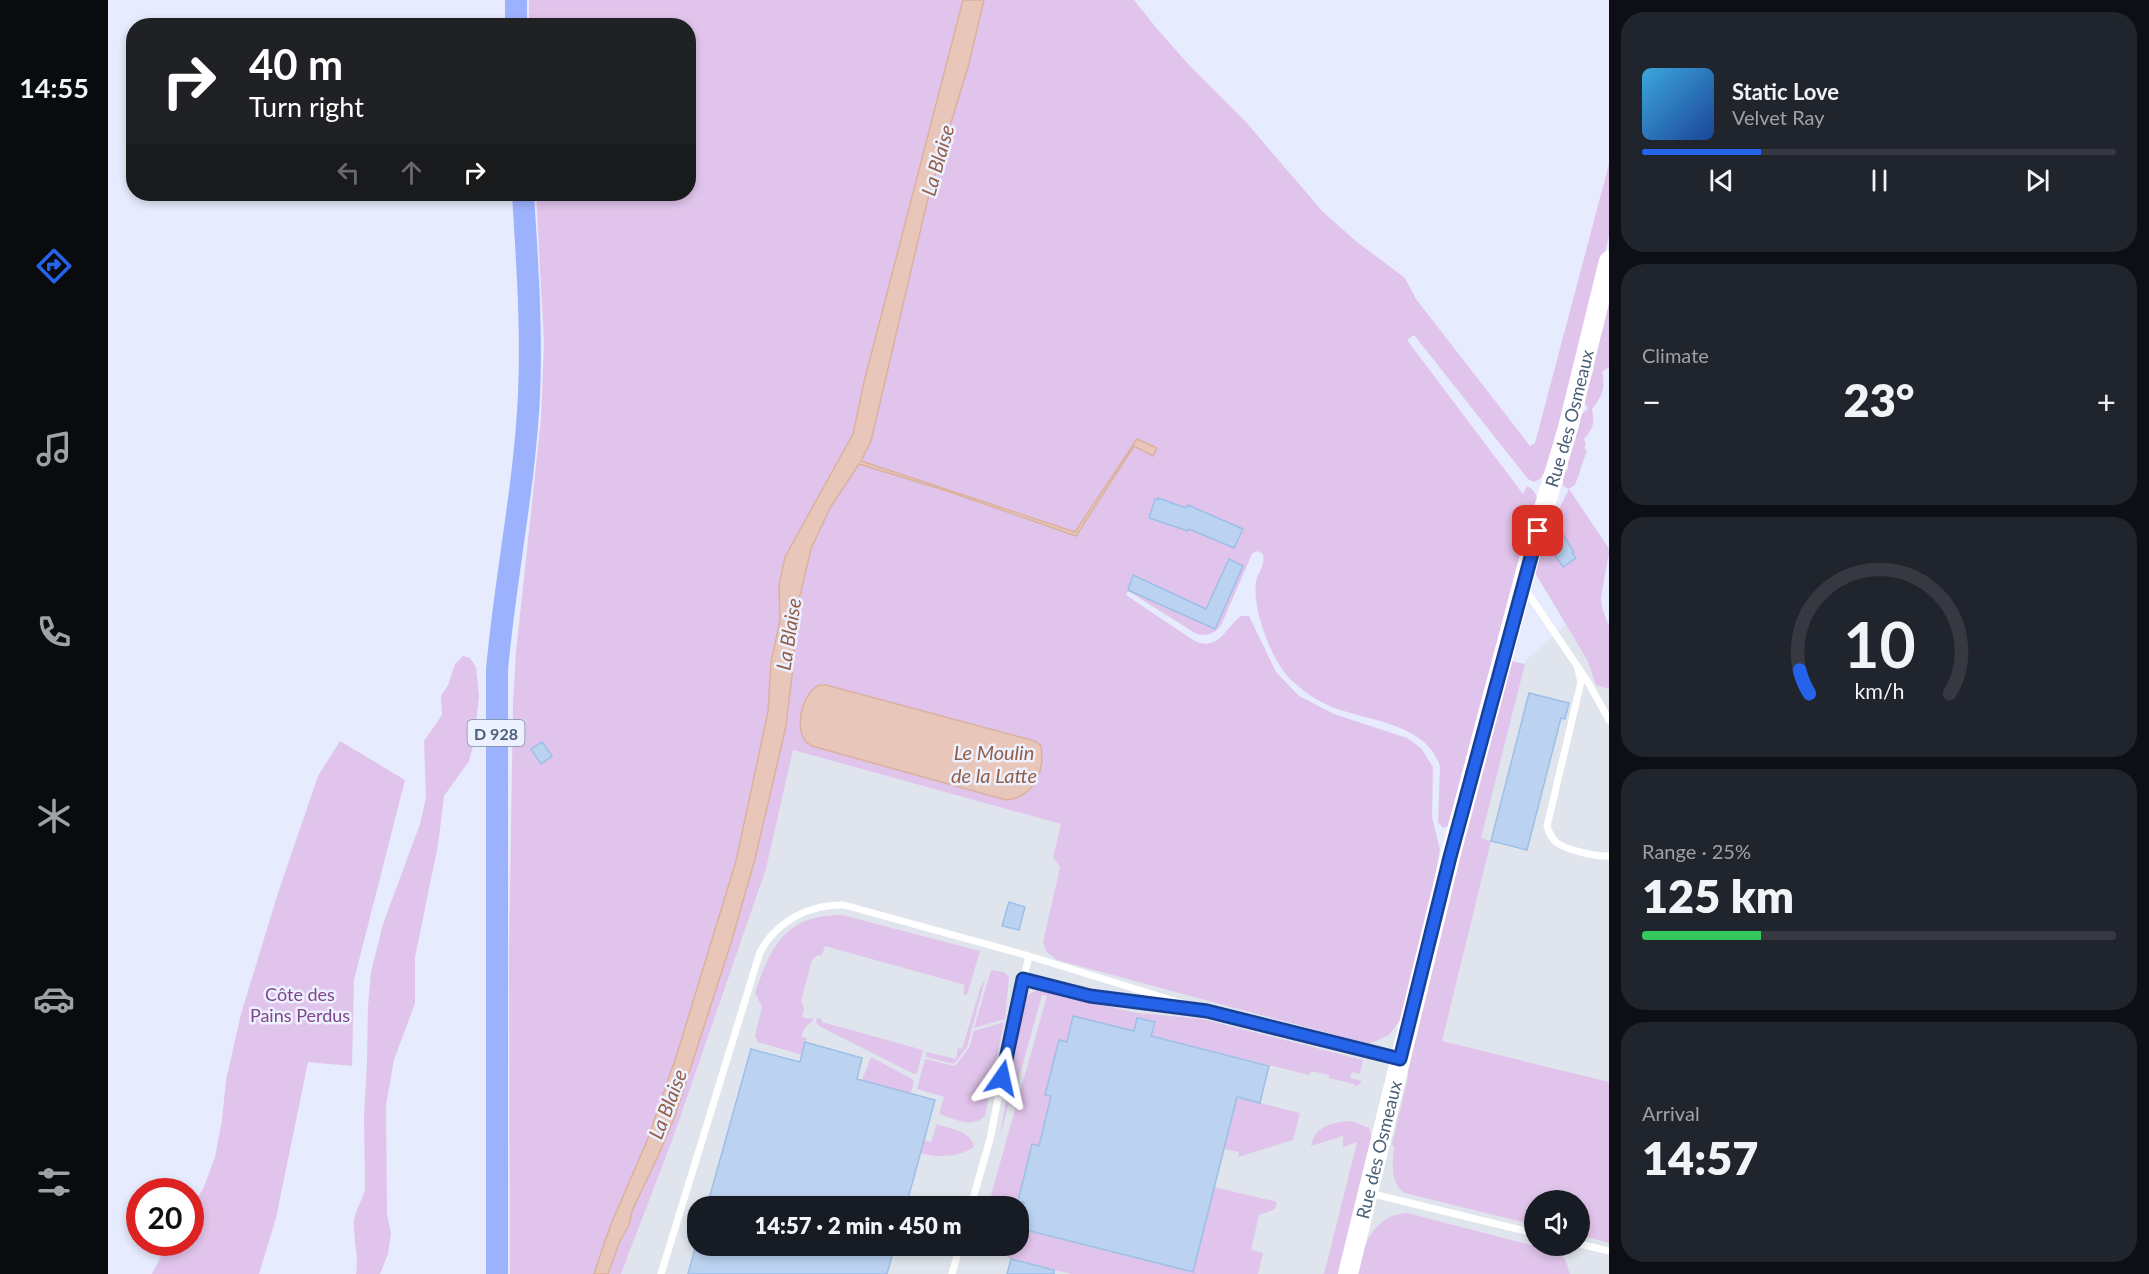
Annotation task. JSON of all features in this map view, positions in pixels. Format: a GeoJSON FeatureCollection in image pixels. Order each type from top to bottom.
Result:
{"type":"FeatureCollection","features":[{"type":"Feature","properties":{"kind":"main road"},"geometry":{"type":"LineString","coordinates":[[516,0],[516,18]]}},
{"type":"Feature","properties":{"kind":"main road","name":"D 928"},"geometry":{"type":"LineString","coordinates":[[496,1274],[496,717],[501,625],[522,467],[529,394],[529,320],[523,201]]}},
{"type":"Feature","properties":{"kind":"main road","name":"Rue des Osmeaux"},"geometry":{"type":"LineString","coordinates":[[1348,1274],[1366,1192],[1450,857],[1522,585],[1568,428],[1609,261]]}},
{"type":"Feature","properties":{"kind":"lane"},"geometry":{"type":"LineString","coordinates":[[1522,585],[1598,697],[1609,720]]}},
{"type":"Feature","properties":{"kind":"lane"},"geometry":{"type":"LineString","coordinates":[[1577,665],[1581,682],[1547,826],[1551,837],[1560,845],[1609,856]]}},
{"type":"Feature","properties":{"kind":"lane"},"geometry":{"type":"LineString","coordinates":[[661,1274],[755,963],[765,943],[783,924],[812,909],[844,905],[1029,956],[1207,1011],[1400,1059]]}},
{"type":"Feature","properties":{"kind":"lane"},"geometry":{"type":"LineString","coordinates":[[974,1196],[990,1139],[1029,956]]}},
{"type":"Feature","properties":{"kind":"lane"},"geometry":{"type":"LineString","coordinates":[[1023,979],[1090,996],[1207,1011]]}},
{"type":"Feature","properties":{"kind":"lane"},"geometry":{"type":"LineString","coordinates":[[1366,1192],[1524,1231]]}},
{"type":"Feature","properties":{"kind":"lane"},"geometry":{"type":"LineString","coordinates":[[1590,1246],[1609,1251]]}},
{"type":"Feature","properties":{"kind":"lane"},"geometry":{"type":"LineString","coordinates":[[952,1274],[957,1256]]}},
{"type":"Feature","properties":{"kind":"shaded area"},"geometry":{"type":"Polygon","coordinates":[[[1566,625],[1587,661],[1596,684],[1609,689],[1609,1274],[621,1274],[673,1138],[766,869],[792,750],[1061,824],[1053,857],[1060,867],[1044,938],[1431,1036],[1526,660],[1566,625]]]}},
{"type":"Feature","properties":{"kind":"green space"},"geometry":{"type":"Polygon","coordinates":[[[529,0],[963,0],[864,382],[853,434],[785,557],[779,585],[780,621],[771,662],[768,712],[736,861],[677,1054],[647,1141],[611,1224],[594,1274],[510,1274],[509,950],[513,704],[516,652],[541,419],[544,343],[536,201],[696,201],[696,18],[529,18],[529,0]]]}},
{"type":"Feature","properties":{"kind":"green space"},"geometry":{"type":"Polygon","coordinates":[[[984,0],[1134,0],[1190,66],[1245,121],[1323,212],[1357,242],[1405,278],[1416,299],[1530,446],[1535,443],[1609,164],[1609,236],[1560,431],[1547,468],[1540,479],[1534,482],[1528,479],[1414,335],[1407,340],[1523,494],[1527,486],[1529,487],[1538,502],[1448,826],[1443,828],[1438,822],[1440,766],[1433,752],[1422,741],[1409,732],[1378,720],[1326,705],[1300,688],[1284,672],[1265,634],[1257,607],[1256,583],[1263,565],[1262,553],[1256,551],[1252,554],[1222,623],[1211,634],[1195,633],[1128,591],[1126,595],[1193,640],[1202,643],[1215,641],[1241,616],[1249,616],[1276,672],[1299,696],[1334,714],[1407,738],[1421,748],[1433,767],[1432,817],[1440,850],[1401,1019],[1389,1035],[1369,1044],[1057,960],[1046,951],[1043,942],[1060,867],[1053,857],[1061,824],[793,750],[766,869],[673,1138],[621,1274],[608,1274],[620,1241],[629,1225],[632,1211],[675,1116],[731,943],[786,726],[797,608],[811,549],[830,508],[859,463],[1075,536],[1137,439],[1075,532],[861,461],[871,440],[928,198],[968,67],[984,0]]]}},
{"type":"Feature","properties":{"kind":"green space"},"geometry":{"type":"Polygon","coordinates":[[[1609,301],[1609,367],[1602,372],[1604,382],[1602,392],[1592,409],[1592,426],[1584,439],[1586,445],[1584,448],[1587,451],[1575,485],[1569,489],[1563,486],[1563,471],[1568,469],[1569,453],[1576,439],[1577,422],[1588,409],[1583,399],[1594,369],[1593,352],[1603,329],[1609,301]]]}},
{"type":"Feature","properties":{"kind":"green space"},"geometry":{"type":"Polygon","coordinates":[[[1569,489],[1608,547],[1609,553],[1601,597],[1602,608],[1609,626],[1609,689],[1596,685],[1588,662],[1534,571],[1539,550],[1561,520],[1557,513],[1569,489]]]}},
{"type":"Feature","properties":{"kind":"green space"},"geometry":{"type":"Polygon","coordinates":[[[463,656],[470,658],[476,667],[479,696],[474,742],[469,761],[444,796],[438,845],[415,957],[415,1003],[394,1060],[386,1105],[387,1214],[391,1234],[388,1254],[380,1274],[356,1274],[354,1221],[365,1189],[364,1116],[371,972],[383,924],[420,824],[426,798],[424,741],[442,715],[441,696],[448,685],[455,664],[463,656]]]}},
{"type":"Feature","properties":{"kind":"green space"},"geometry":{"type":"Polygon","coordinates":[[[1511,661],[1525,664],[1481,838],[1491,841],[1442,1041],[1609,1082],[1609,1243],[1590,1238],[1590,1190],[1524,1190],[1524,1223],[1405,1193],[1400,1189],[1394,1178],[1394,1147],[1392,1144],[1408,1077],[1408,1054],[1511,661]]]}},
{"type":"Feature","properties":{"kind":"green space","name":"Côte des Pains Perdus"},"geometry":{"type":"Polygon","coordinates":[[[340,741],[405,780],[354,980],[352,1066],[308,1062],[276,1218],[259,1274],[152,1274],[161,1256],[204,1256],[204,1186],[215,1157],[226,1080],[241,1014],[277,896],[318,776],[340,741]]]}},
{"type":"Feature","properties":{"kind":"green space"},"geometry":{"type":"Polygon","coordinates":[[[842,915],[980,951],[967,995],[963,994],[965,985],[825,946],[822,955],[812,960],[801,1001],[804,1008],[802,1017],[810,1019],[813,1017],[812,1022],[803,1032],[802,1037],[807,1038],[802,1055],[758,1042],[755,1036],[762,1007],[755,993],[767,961],[775,948],[783,936],[794,927],[823,916],[842,915]]]}},
{"type":"Feature","properties":{"kind":"green space"},"geometry":{"type":"Polygon","coordinates":[[[991,970],[1004,972],[1009,977],[1005,1019],[974,1028],[991,970]]]}},
{"type":"Feature","properties":{"kind":"green space"},"geometry":{"type":"Polygon","coordinates":[[[986,976],[967,1047],[954,1064],[926,1057],[927,1052],[956,1059],[958,1048],[962,1049],[986,976]]]}},
{"type":"Feature","properties":{"kind":"green space"},"geometry":{"type":"Polygon","coordinates":[[[1037,990],[1137,1013],[1202,1019],[1363,1060],[1360,1074],[1352,1072],[1350,1078],[1361,1081],[1361,1083],[1354,1087],[1354,1084],[1329,1078],[1329,1075],[1311,1071],[1309,1075],[1151,1036],[1155,1022],[1137,1018],[1134,1031],[1074,1016],[1067,1042],[1059,1041],[1045,1094],[1051,1096],[1039,1146],[1032,1145],[1019,1196],[991,1196],[1047,996],[1042,995],[999,1139],[1028,995],[1037,990]]]}},
{"type":"Feature","properties":{"kind":"green space"},"geometry":{"type":"Polygon","coordinates":[[[817,1018],[822,1019],[822,1022],[923,1050],[917,1073],[914,1074],[819,1026],[816,1022],[817,1018]]]}},
{"type":"Feature","properties":{"kind":"green space"},"geometry":{"type":"Polygon","coordinates":[[[1004,1022],[985,1116],[975,1122],[969,1122],[939,1114],[944,1097],[917,1089],[925,1059],[955,1066],[969,1048],[974,1031],[1004,1022]]]}},
{"type":"Feature","properties":{"kind":"green space"},"geometry":{"type":"Polygon","coordinates":[[[871,1057],[912,1079],[914,1082],[911,1093],[862,1080],[871,1057]]]}},
{"type":"Feature","properties":{"kind":"green space"},"geometry":{"type":"Polygon","coordinates":[[[1237,1097],[1300,1113],[1293,1140],[1238,1157],[1239,1152],[1224,1149],[1237,1097]]]}},
{"type":"Feature","properties":{"kind":"green space"},"geometry":{"type":"Polygon","coordinates":[[[1352,1121],[1369,1128],[1372,1137],[1341,1274],[1324,1274],[1357,1142],[1343,1147],[1343,1136],[1311,1146],[1316,1133],[1321,1129],[1338,1122],[1352,1121]]]}},
{"type":"Feature","properties":{"kind":"green space"},"geometry":{"type":"Polygon","coordinates":[[[937,1124],[965,1134],[974,1147],[948,1156],[920,1153],[924,1140],[931,1142],[937,1124]]]}},
{"type":"Feature","properties":{"kind":"green space"},"geometry":{"type":"Polygon","coordinates":[[[1214,1187],[1277,1202],[1275,1209],[1259,1215],[1251,1250],[1263,1253],[1258,1274],[1071,1274],[1007,1256],[1029,1256],[1029,1231],[1192,1272],[1214,1187]]]}},
{"type":"Feature","properties":{"kind":"green space"},"geometry":{"type":"Polygon","coordinates":[[[1407,1213],[1524,1243],[1524,1256],[1561,1256],[1565,1259],[1570,1274],[1356,1274],[1371,1234],[1386,1219],[1407,1213]]]}},
{"type":"Feature","properties":{"kind":"water","name":"La Blaise"},"geometry":{"type":"Polygon","coordinates":[[[963,0],[984,0],[968,67],[928,198],[871,441],[861,461],[1075,532],[1137,439],[1157,448],[1153,456],[1134,446],[1076,536],[947,491],[859,464],[830,508],[811,549],[797,608],[786,726],[755,859],[731,943],[675,1116],[632,1211],[629,1225],[620,1241],[608,1274],[594,1274],[611,1224],[647,1141],[677,1054],[736,861],[768,712],[771,662],[780,621],[779,585],[785,557],[853,434],[864,382],[963,0]]]}},
{"type":"Feature","properties":{"kind":"water","name":"Le Moulin de la Latte"},"geometry":{"type":"Polygon","coordinates":[[[819,685],[1035,741],[1041,746],[1042,756],[1036,782],[1024,794],[1006,800],[812,746],[802,734],[801,715],[807,697],[819,685]]]}},
{"type":"Feature","properties":{"kind":"building"},"geometry":{"type":"Polygon","coordinates":[[[1158,498],[1186,508],[1188,505],[1243,529],[1234,548],[1189,529],[1188,531],[1149,518],[1155,499],[1158,500],[1158,498]]]}},
{"type":"Feature","properties":{"kind":"building"},"geometry":{"type":"Polygon","coordinates":[[[1563,535],[1576,558],[1563,567],[1548,545],[1563,535]]]}},
{"type":"Feature","properties":{"kind":"building"},"geometry":{"type":"Polygon","coordinates":[[[1229,559],[1243,566],[1215,629],[1128,590],[1133,575],[1206,609],[1229,559]]]}},
{"type":"Feature","properties":{"kind":"building"},"geometry":{"type":"Polygon","coordinates":[[[1529,693],[1569,703],[1565,719],[1561,718],[1527,850],[1491,841],[1529,693]]]}},
{"type":"Feature","properties":{"kind":"building"},"geometry":{"type":"Polygon","coordinates":[[[542,742],[552,756],[541,764],[531,749],[542,742]]]}},
{"type":"Feature","properties":{"kind":"building"},"geometry":{"type":"Polygon","coordinates":[[[1009,902],[1025,907],[1019,930],[1002,926],[1009,902]]]}},
{"type":"Feature","properties":{"kind":"building"},"geometry":{"type":"Polygon","coordinates":[[[1073,1016],[1134,1031],[1137,1018],[1155,1022],[1151,1036],[1269,1066],[1260,1103],[1237,1097],[1193,1272],[1029,1231],[1029,1196],[1019,1196],[1032,1144],[1039,1146],[1051,1096],[1045,1095],[1059,1040],[1067,1042],[1073,1016]]]}},
{"type":"Feature","properties":{"kind":"building"},"geometry":{"type":"Polygon","coordinates":[[[805,1042],[862,1058],[857,1079],[935,1100],[909,1196],[710,1196],[751,1049],[800,1062],[805,1042]]]}},
{"type":"Feature","properties":{"kind":"building"},"geometry":{"type":"Polygon","coordinates":[[[693,1256],[892,1256],[887,1274],[688,1274],[693,1256]]]}},
{"type":"Feature","properties":{"kind":"building"},"geometry":{"type":"Polygon","coordinates":[[[1011,1259],[1054,1270],[1054,1274],[1007,1274],[1011,1259]]]}},
{"type":"Feature","properties":{"kind":"route"},"geometry":{"type":"LineString","coordinates":[[1002,1078],[1023,979],[1090,996],[1207,1011],[1400,1059],[1450,857],[1538,531]]}}]}
